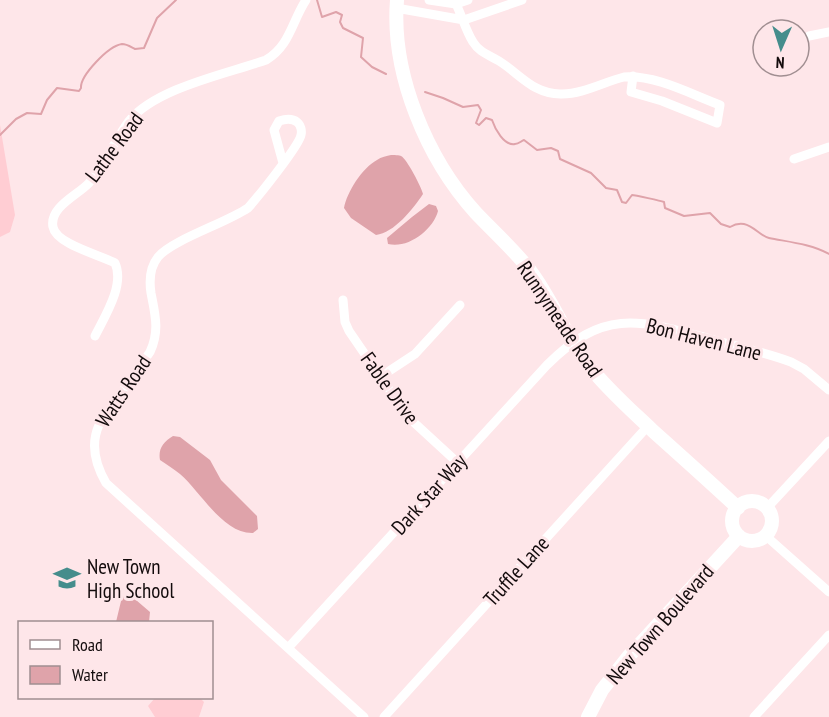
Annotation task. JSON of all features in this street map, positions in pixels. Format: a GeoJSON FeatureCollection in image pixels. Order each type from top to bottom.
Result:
{"type":"FeatureCollection","features":[{"type":"Feature","properties":{"kind":"street","name":"Lathe Road"},"geometry":{"type":"LineString","coordinates":[[95,336],[108,311],[116,287],[115,262],[62,240],[53,227],[53,219],[57,211],[87,185],[98,172],[130,120],[142,109],[174,90],[275,55],[289,36],[306,0]]}},
{"type":"Feature","properties":{"kind":"street"},"geometry":{"type":"LineString","coordinates":[[429,0],[456,4],[468,0]]}},
{"type":"Feature","properties":{"kind":"street"},"geometry":{"type":"LineString","coordinates":[[397,4],[464,20],[522,0]]}},
{"type":"Feature","properties":{"kind":"street","name":"Runnymeade Road"},"geometry":{"type":"LineString","coordinates":[[397,4],[404,73],[418,119],[429,144],[459,192],[535,276],[572,343],[604,384],[738,508]]}},
{"type":"Feature","properties":{"kind":"street"},"geometry":{"type":"LineString","coordinates":[[456,4],[471,40],[477,48],[506,66],[527,84],[547,93],[565,94],[614,79],[633,76],[667,84],[720,105],[717,123],[662,101],[631,92],[633,76]]}},
{"type":"Feature","properties":{"kind":"street"},"geometry":{"type":"LineString","coordinates":[[811,36],[829,32]]}},
{"type":"Feature","properties":{"kind":"street"},"geometry":{"type":"LineString","coordinates":[[794,159],[829,147]]}},
{"type":"Feature","properties":{"kind":"street","name":"Watts Road"},"geometry":{"type":"LineString","coordinates":[[283,163],[248,208],[173,246],[156,260],[150,277],[157,324],[155,341],[150,352],[105,414],[95,434],[94,444],[97,464],[106,483],[364,717]]}},
{"type":"Feature","properties":{"kind":"street","name":"Fable Drive"},"geometry":{"type":"LineString","coordinates":[[343,300],[343,311],[349,331],[408,417],[458,463]]}},
{"type":"Feature","properties":{"kind":"street"},"geometry":{"type":"LineString","coordinates":[[380,377],[415,354],[460,305]]}},
{"type":"Feature","properties":{"kind":"street","name":"Bon Haven Lane"},"geometry":{"type":"LineString","coordinates":[[572,343],[604,326],[633,322],[648,323],[791,362],[804,369],[829,390]]}},
{"type":"Feature","properties":{"kind":"street","name":"Dark Star Way"},"geometry":{"type":"LineString","coordinates":[[288,648],[547,365],[572,343]]}},
{"type":"Feature","properties":{"kind":"street","name":"Truffle Lane"},"geometry":{"type":"LineString","coordinates":[[384,717],[648,426]]}},
{"type":"Feature","properties":{"kind":"street"},"geometry":{"type":"LineString","coordinates":[[767,508],[829,441]]}},
{"type":"Feature","properties":{"kind":"street"},"geometry":{"type":"LineString","coordinates":[[754,501],[767,508],[772,522],[771,529],[766,536],[752,541],[739,536],[732,521],[738,508],[745,502],[754,501]]}},
{"type":"Feature","properties":{"kind":"street","name":"New Town Boulevard"},"geometry":{"type":"LineString","coordinates":[[588,717],[602,690],[623,663],[739,536]]}},
{"type":"Feature","properties":{"kind":"street"},"geometry":{"type":"LineString","coordinates":[[766,536],[829,592]]}},
{"type":"Feature","properties":{"kind":"street"},"geometry":{"type":"LineString","coordinates":[[754,717],[829,635]]}},
{"type":"Feature","properties":{"kind":"shaded area"},"geometry":{"type":"Polygon","coordinates":[[[0,125],[15,215],[10,232],[0,237],[0,125]]]}},
{"type":"Feature","properties":{"kind":"shaded area"},"geometry":{"type":"Polygon","coordinates":[[[154,699],[201,699],[204,702],[199,717],[155,717],[148,706],[154,699]]]}},
{"type":"Feature","properties":{"kind":"water"},"geometry":{"type":"Polygon","coordinates":[[[391,155],[404,158],[423,194],[396,225],[376,235],[351,218],[344,208],[361,174],[371,164],[391,155]]]}},
{"type":"Feature","properties":{"kind":"water"},"geometry":{"type":"Polygon","coordinates":[[[429,204],[436,206],[438,211],[425,231],[404,244],[388,244],[387,238],[429,204]]]}},
{"type":"Feature","properties":{"kind":"water"},"geometry":{"type":"Polygon","coordinates":[[[173,436],[180,437],[210,460],[221,480],[257,516],[258,529],[253,533],[242,531],[222,520],[180,474],[160,460],[162,446],[173,436]]]}},
{"type":"Feature","properties":{"kind":"water"},"geometry":{"type":"Polygon","coordinates":[[[128,596],[136,600],[150,612],[149,621],[116,621],[122,597],[128,596]]]}},
{"type":"Feature","properties":{"kind":"waterway"},"geometry":{"type":"LineString","coordinates":[[0,135],[16,119],[27,113],[41,114],[47,100],[57,88],[79,91],[90,69],[116,46],[124,44],[135,49],[144,48],[157,18],[176,0]]}},
{"type":"Feature","properties":{"kind":"waterway"},"geometry":{"type":"LineString","coordinates":[[317,0],[322,17],[336,12],[342,15],[340,22],[343,28],[363,38],[361,57],[372,67],[386,74]]}},
{"type":"Feature","properties":{"kind":"waterway"},"geometry":{"type":"LineString","coordinates":[[425,92],[463,107],[478,105],[481,110],[476,123],[479,125],[486,118],[492,120],[500,136],[511,144],[518,144],[524,140],[537,150],[551,148],[558,151],[560,159],[591,173],[606,188],[617,190],[622,202],[626,203],[634,195],[664,202],[665,208],[684,216],[710,213],[721,224],[730,227],[744,224],[766,237],[807,246],[829,254]]}},
{"type":"Feature","properties":{"kind":"place","name":"New Town High School"},"geometry":{"type":"Point","coordinates":[67,578]}}]}
